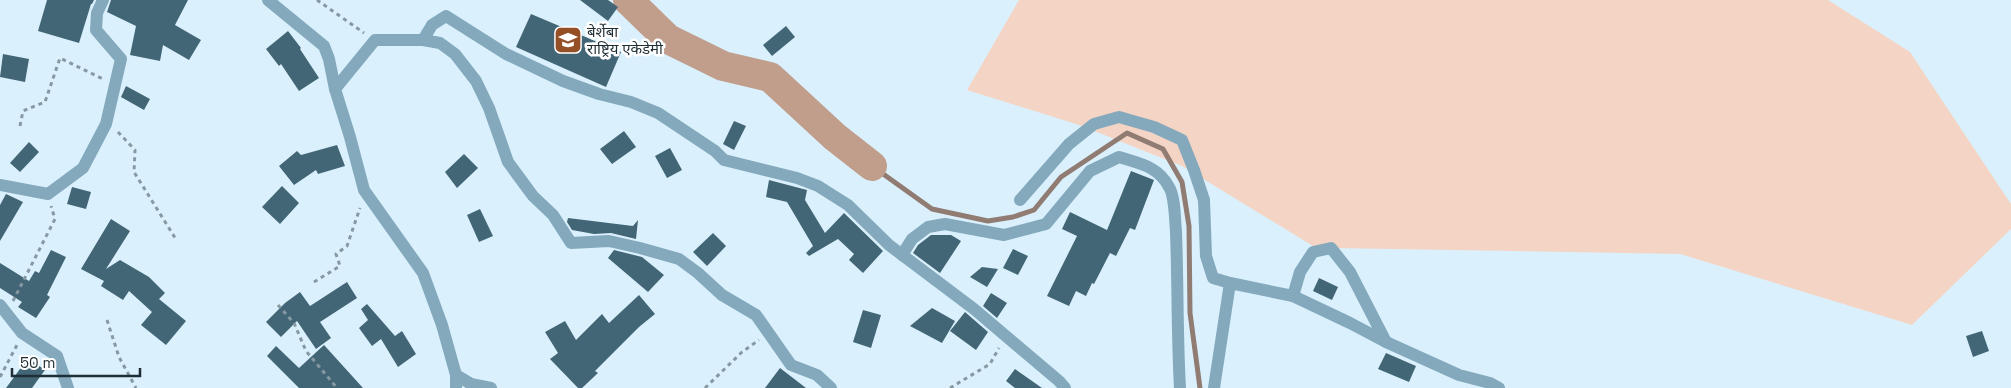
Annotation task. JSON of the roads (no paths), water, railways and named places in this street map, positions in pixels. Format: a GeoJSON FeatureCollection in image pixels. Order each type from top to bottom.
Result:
{"type":"FeatureCollection","features":[{"type":"Feature","properties":{"kind":"street"},"geometry":{"type":"LineString","coordinates":[[0,185],[48,194],[84,168],[106,124],[121,59],[96,30],[97,13],[103,0]]}},
{"type":"Feature","properties":{"kind":"street"},"geometry":{"type":"LineString","coordinates":[[268,0],[324,46],[364,190],[423,273],[442,325],[456,375],[456,388]]}},
{"type":"Feature","properties":{"kind":"street"},"geometry":{"type":"LineString","coordinates":[[423,40],[432,25],[446,16],[506,54],[563,81],[599,94],[631,102],[658,113],[715,151],[724,160],[796,178],[818,186],[848,205],[890,245],[937,283],[974,309],[1059,381],[1064,388]]}},
{"type":"Feature","properties":{"kind":"street"},"geometry":{"type":"LineString","coordinates":[[335,89],[374,40],[423,40],[440,44],[455,54],[476,82],[489,108],[508,162],[532,196],[553,215],[571,243],[609,241],[679,259],[698,273],[722,296],[756,315],[791,364],[817,375],[831,388]]}},
{"type":"Feature","properties":{"kind":"street"},"geometry":{"type":"LineString","coordinates":[[1020,200],[1069,144],[1094,124],[1119,116],[1154,127],[1182,140],[1194,170],[1204,200],[1206,256],[1213,278],[1292,296],[1459,375],[1490,383],[1498,388]]}},
{"type":"Feature","properties":{"kind":"street"},"geometry":{"type":"LineString","coordinates":[[902,255],[912,239],[928,227],[945,224],[1004,235],[1046,224],[1090,172],[1119,157],[1152,167],[1170,188],[1175,218],[1180,388]]}},
{"type":"Feature","properties":{"kind":"street"},"geometry":{"type":"LineString","coordinates":[[1292,296],[1300,272],[1313,252],[1331,248],[1350,272],[1386,342]]}},
{"type":"Feature","properties":{"kind":"street"},"geometry":{"type":"LineString","coordinates":[[1214,388],[1230,283]]}},
{"type":"Feature","properties":{"kind":"street"},"geometry":{"type":"LineString","coordinates":[[4,309],[22,333],[57,356],[68,388]]}},
{"type":"Feature","properties":{"kind":"street"},"geometry":{"type":"LineString","coordinates":[[456,375],[471,384],[490,388]]}},
{"type":"Feature","properties":{"kind":"waterway"},"geometry":{"type":"LineString","coordinates":[[628,0],[668,39],[723,66],[770,77],[835,137],[872,166]]}},
{"type":"Feature","properties":{"kind":"waterway"},"geometry":{"type":"LineString","coordinates":[[872,166],[932,209],[988,221],[1013,217],[1034,210],[1061,177],[1127,133],[1163,149],[1182,182],[1189,226],[1190,313],[1200,388]]}},
{"type":"Feature","properties":{"kind":"place","name":"बेर्शेबा राष्ट्रिय एकेडेमी"},"geometry":{"type":"Point","coordinates":[568,40]}}]}
